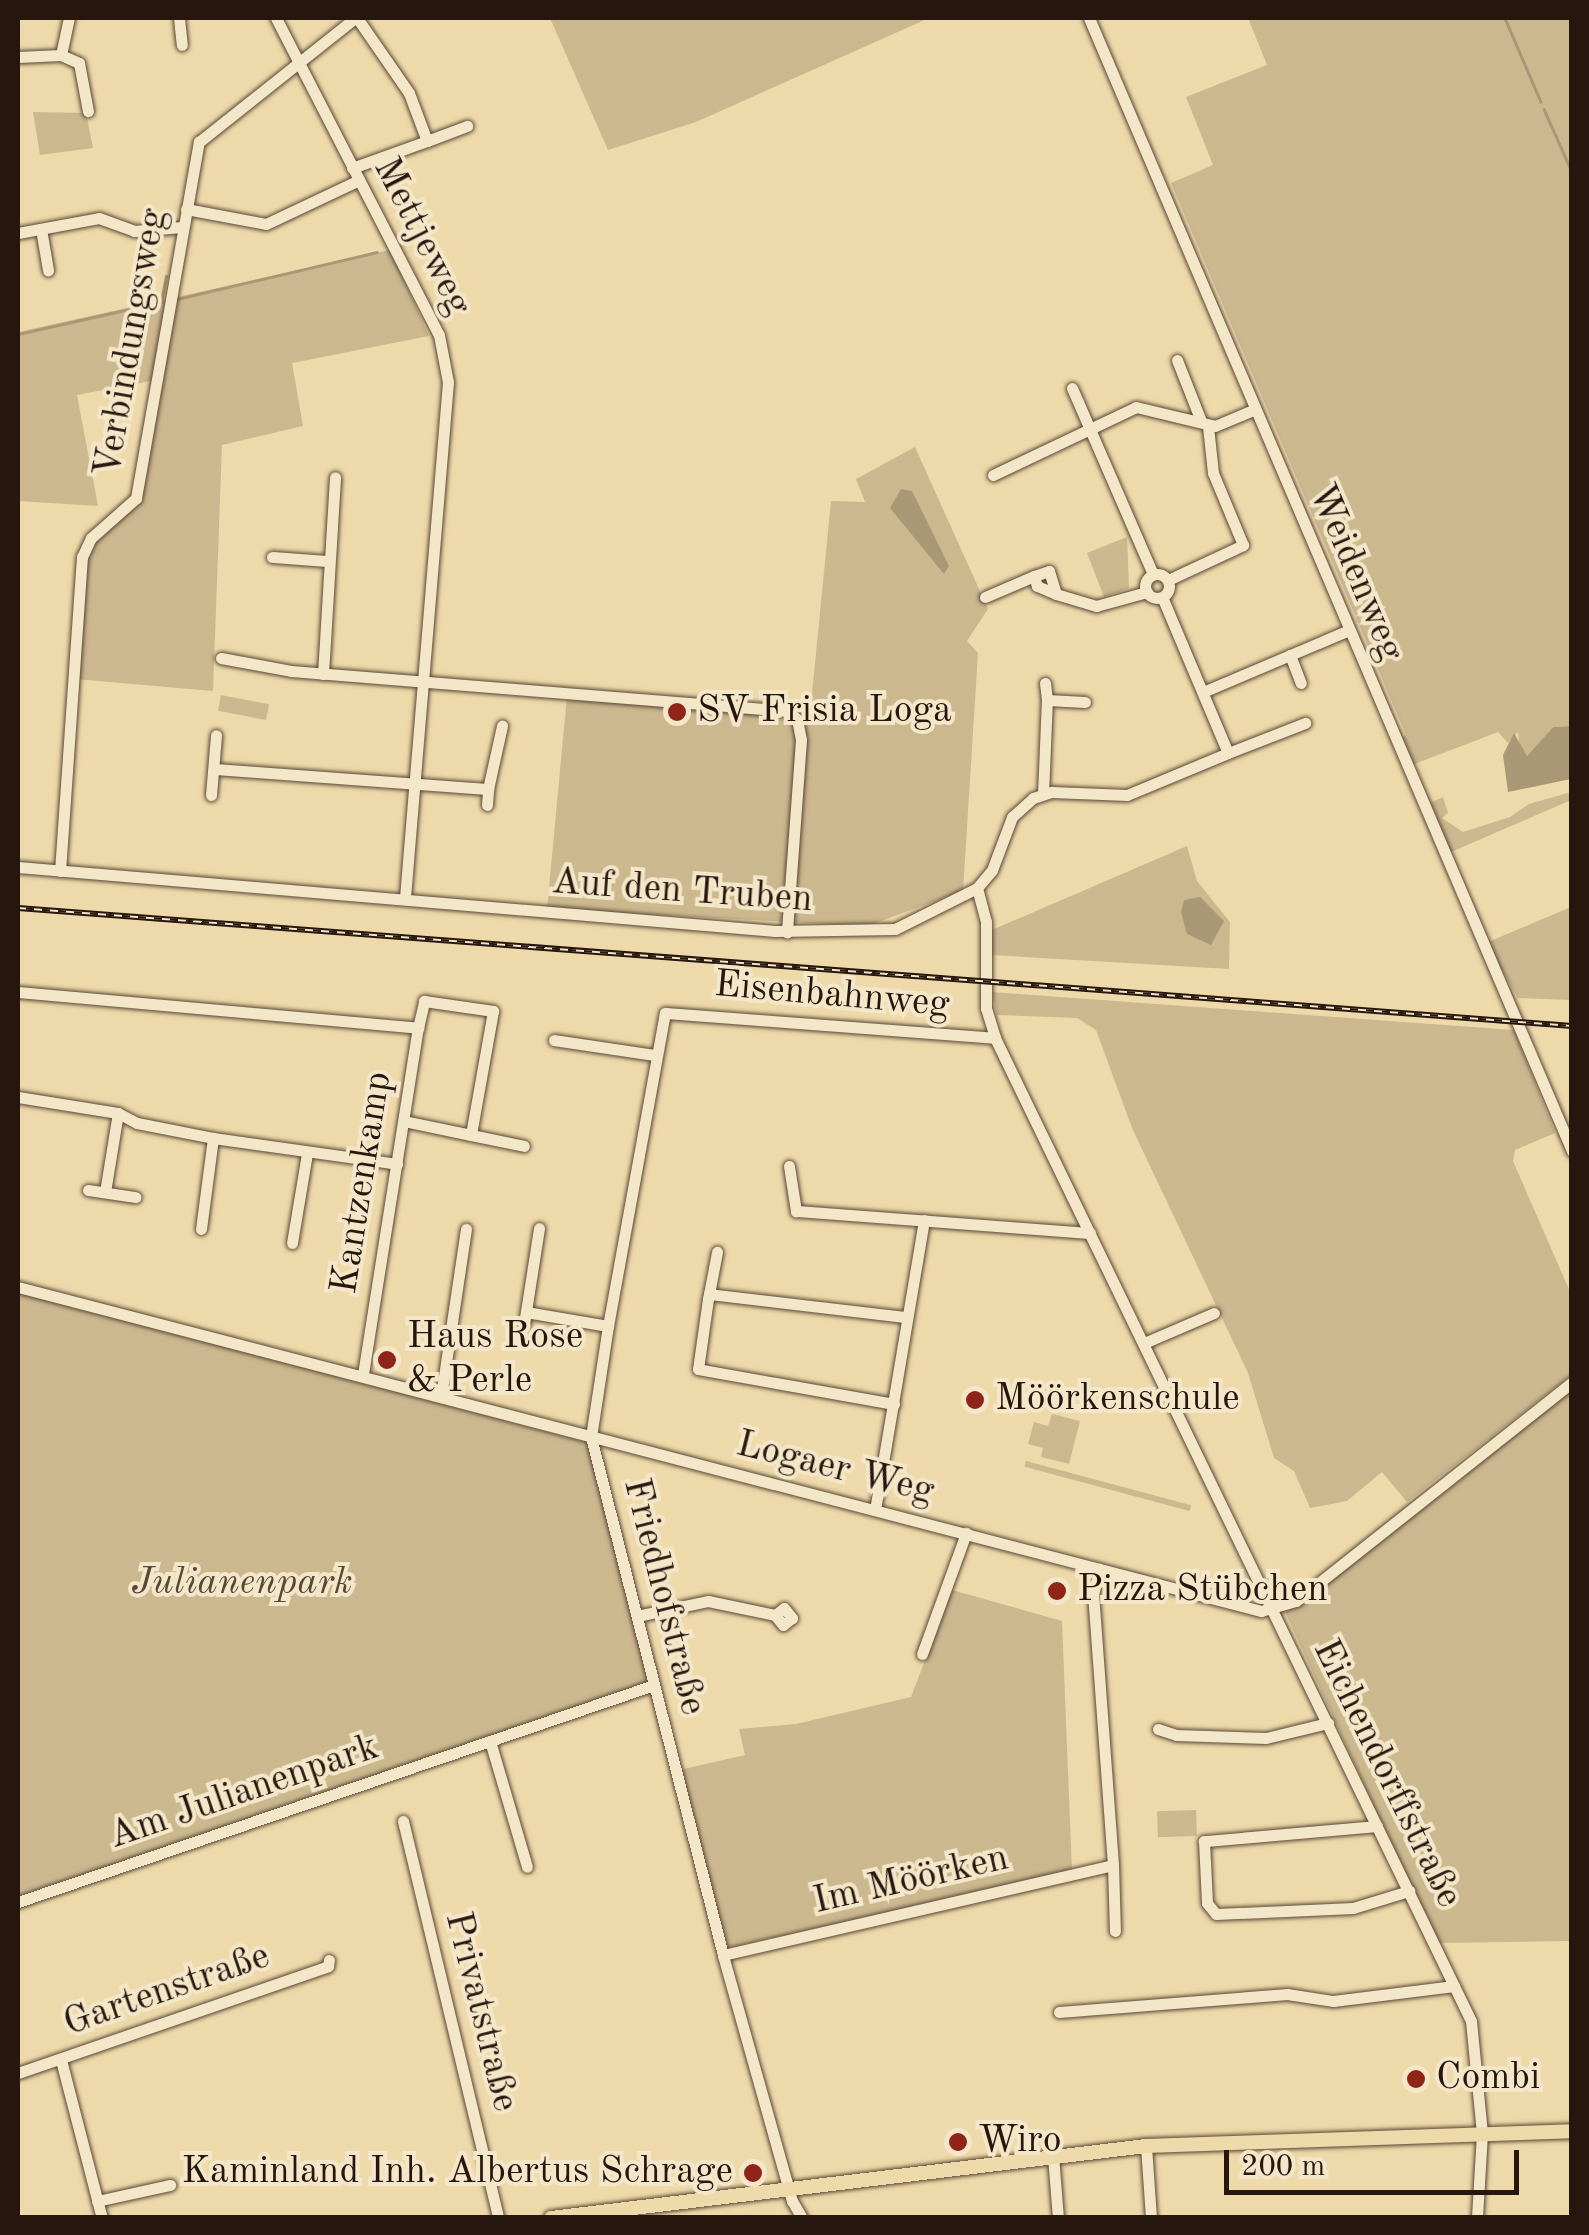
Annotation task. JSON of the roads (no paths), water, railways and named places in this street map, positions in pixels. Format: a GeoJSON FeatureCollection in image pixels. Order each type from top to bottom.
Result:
{"type":"FeatureCollection","features":[{"type":"Feature","properties":{"kind":"main road"},"geometry":{"type":"LineString","coordinates":[[552,2218],[616,2214],[788,2188],[1146,2146],[1572,2130]]}},
{"type":"Feature","properties":{"kind":"street"},"geometry":{"type":"LineString","coordinates":[[61,55],[69,18]]}},
{"type":"Feature","properties":{"kind":"street"},"geometry":{"type":"LineString","coordinates":[[178,18],[182,46]]}},
{"type":"Feature","properties":{"kind":"street","name":"Mettjeweg"},"geometry":{"type":"LineString","coordinates":[[276,18],[440,335],[448,382],[405,897]]}},
{"type":"Feature","properties":{"kind":"street"},"geometry":{"type":"LineString","coordinates":[[356,18],[409,93],[427,140]]}},
{"type":"Feature","properties":{"kind":"street","name":"Verbindungsweg"},"geometry":{"type":"LineString","coordinates":[[60,871],[82,557],[91,538],[136,498],[199,142],[356,18]]}},
{"type":"Feature","properties":{"kind":"street","name":"Weidenweg"},"geometry":{"type":"LineString","coordinates":[[1089,18],[1253,410],[1567,1127],[1572,1151]]}},
{"type":"Feature","properties":{"kind":"street"},"geometry":{"type":"LineString","coordinates":[[18,57],[61,55],[79,63],[88,111]]}},
{"type":"Feature","properties":{"kind":"street"},"geometry":{"type":"LineString","coordinates":[[352,168],[467,126]]}},
{"type":"Feature","properties":{"kind":"street"},"geometry":{"type":"LineString","coordinates":[[186,209],[266,224],[359,180]]}},
{"type":"Feature","properties":{"kind":"street"},"geometry":{"type":"LineString","coordinates":[[18,233],[100,218],[134,231],[182,227]]}},
{"type":"Feature","properties":{"kind":"street"},"geometry":{"type":"LineString","coordinates":[[40,230],[48,270]]}},
{"type":"Feature","properties":{"kind":"street"},"geometry":{"type":"LineString","coordinates":[[1177,360],[1204,424],[1214,473],[1243,544],[1168,580],[1162,597],[1228,754]]}},
{"type":"Feature","properties":{"kind":"street"},"geometry":{"type":"LineString","coordinates":[[1072,388],[1153,574],[1147,592]]}},
{"type":"Feature","properties":{"kind":"street"},"geometry":{"type":"LineString","coordinates":[[993,476],[1136,407],[1204,424],[1253,410]]}},
{"type":"Feature","properties":{"kind":"street"},"geometry":{"type":"LineString","coordinates":[[323,674],[335,477]]}},
{"type":"Feature","properties":{"kind":"street"},"geometry":{"type":"LineString","coordinates":[[272,557],[328,561]]}},
{"type":"Feature","properties":{"kind":"street"},"geometry":{"type":"LineString","coordinates":[[985,597],[1050,571],[1056,594],[1105,607],[1147,592],[1162,597]]}},
{"type":"Feature","properties":{"kind":"street"},"geometry":{"type":"LineString","coordinates":[[1153,574],[1168,580]]}},
{"type":"Feature","properties":{"kind":"street"},"geometry":{"type":"LineString","coordinates":[[1203,692],[1349,630]]}},
{"type":"Feature","properties":{"kind":"street"},"geometry":{"type":"LineString","coordinates":[[1290,655],[1301,683]]}},
{"type":"Feature","properties":{"kind":"street"},"geometry":{"type":"LineString","coordinates":[[221,658],[323,674],[788,711],[797,719],[801,740],[787,932]]}},
{"type":"Feature","properties":{"kind":"street"},"geometry":{"type":"LineString","coordinates":[[1042,794],[1045,682]]}},
{"type":"Feature","properties":{"kind":"street"},"geometry":{"type":"LineString","coordinates":[[1047,700],[1084,702]]}},
{"type":"Feature","properties":{"kind":"street"},"geometry":{"type":"LineString","coordinates":[[977,888],[992,870],[1012,817],[1042,794],[1127,795],[1305,723]]}},
{"type":"Feature","properties":{"kind":"street"},"geometry":{"type":"LineString","coordinates":[[487,805],[502,726]]}},
{"type":"Feature","properties":{"kind":"street"},"geometry":{"type":"LineString","coordinates":[[212,794],[216,735]]}},
{"type":"Feature","properties":{"kind":"street"},"geometry":{"type":"LineString","coordinates":[[214,768],[488,790]]}},
{"type":"Feature","properties":{"kind":"street"},"geometry":{"type":"LineString","coordinates":[[18,867],[60,871]]}},
{"type":"Feature","properties":{"kind":"street","name":"Auf den Truben"},"geometry":{"type":"LineString","coordinates":[[60,871],[787,932],[894,930],[977,888]]}},
{"type":"Feature","properties":{"kind":"street","name":"Eichendorffstraße"},"geometry":{"type":"LineString","coordinates":[[977,888],[986,922],[986,1008],[995,1038],[1275,1612],[1473,2030],[1482,2134],[1477,2218]]}},
{"type":"Feature","properties":{"kind":"street"},"geometry":{"type":"LineString","coordinates":[[18,992],[418,1028]]}},
{"type":"Feature","properties":{"kind":"street","name":"Kantzenkamp"},"geometry":{"type":"LineString","coordinates":[[363,1374],[424,1001],[493,1011],[471,1135]]}},
{"type":"Feature","properties":{"kind":"street","name":"Eisenbahnweg"},"geometry":{"type":"LineString","coordinates":[[665,1013],[995,1038]]}},
{"type":"Feature","properties":{"kind":"street","name":"Friedhofstraße"},"geometry":{"type":"LineString","coordinates":[[665,1013],[654,1055],[591,1437],[722,1955],[788,2188],[802,2218]]}},
{"type":"Feature","properties":{"kind":"street"},"geometry":{"type":"LineString","coordinates":[[554,1040],[654,1055]]}},
{"type":"Feature","properties":{"kind":"street"},"geometry":{"type":"LineString","coordinates":[[18,1096],[118,1112],[137,1123],[213,1138],[397,1164]]}},
{"type":"Feature","properties":{"kind":"street"},"geometry":{"type":"LineString","coordinates":[[105,1192],[118,1112]]}},
{"type":"Feature","properties":{"kind":"street"},"geometry":{"type":"LineString","coordinates":[[404,1121],[524,1146]]}},
{"type":"Feature","properties":{"kind":"street"},"geometry":{"type":"LineString","coordinates":[[202,1229],[213,1138]]}},
{"type":"Feature","properties":{"kind":"street"},"geometry":{"type":"LineString","coordinates":[[292,1243],[307,1152]]}},
{"type":"Feature","properties":{"kind":"street"},"geometry":{"type":"LineString","coordinates":[[790,1166],[796,1211],[1090,1232]]}},
{"type":"Feature","properties":{"kind":"street"},"geometry":{"type":"LineString","coordinates":[[88,1190],[134,1197]]}},
{"type":"Feature","properties":{"kind":"street"},"geometry":{"type":"LineString","coordinates":[[875,1510],[924,1220]]}},
{"type":"Feature","properties":{"kind":"street"},"geometry":{"type":"LineString","coordinates":[[539,1228],[525,1318],[608,1326]]}},
{"type":"Feature","properties":{"kind":"street"},"geometry":{"type":"LineString","coordinates":[[441,1396],[466,1229]]}},
{"type":"Feature","properties":{"kind":"street"},"geometry":{"type":"LineString","coordinates":[[717,1252],[698,1369],[894,1404]]}},
{"type":"Feature","properties":{"kind":"street","name":"Logaer Weg"},"geometry":{"type":"LineString","coordinates":[[18,1287],[1275,1612]]}},
{"type":"Feature","properties":{"kind":"street"},"geometry":{"type":"LineString","coordinates":[[709,1294],[906,1316]]}},
{"type":"Feature","properties":{"kind":"street"},"geometry":{"type":"LineString","coordinates":[[1144,1344],[1214,1313]]}},
{"type":"Feature","properties":{"kind":"street"},"geometry":{"type":"LineString","coordinates":[[1275,1612],[1572,1382]]}},
{"type":"Feature","properties":{"kind":"street"},"geometry":{"type":"LineString","coordinates":[[922,1654],[966,1534]]}},
{"type":"Feature","properties":{"kind":"street"},"geometry":{"type":"LineString","coordinates":[[1099,1569],[1093,1595],[1116,1931]]}},
{"type":"Feature","properties":{"kind":"street"},"geometry":{"type":"LineString","coordinates":[[636,1616],[708,1601],[775,1614]]}},
{"type":"Feature","properties":{"kind":"street","name":"Am Julianenpark"},"geometry":{"type":"LineString","coordinates":[[18,1902],[654,1685]]}},
{"type":"Feature","properties":{"kind":"street"},"geometry":{"type":"LineString","coordinates":[[1158,1729],[1266,1738],[1328,1723]]}},
{"type":"Feature","properties":{"kind":"street"},"geometry":{"type":"LineString","coordinates":[[490,1741],[528,1867]]}},
{"type":"Feature","properties":{"kind":"street","name":"Privatstraße"},"geometry":{"type":"LineString","coordinates":[[403,1821],[498,2218]]}},
{"type":"Feature","properties":{"kind":"street"},"geometry":{"type":"LineString","coordinates":[[1377,1826],[1204,1841],[1207,1903],[1216,1914],[1353,1908],[1408,1891]]}},
{"type":"Feature","properties":{"kind":"street","name":"Im Möörken"},"geometry":{"type":"LineString","coordinates":[[722,1955],[1113,1864]]}},
{"type":"Feature","properties":{"kind":"street","name":"Gartenstraße"},"geometry":{"type":"LineString","coordinates":[[18,2072],[328,1966],[329,1960]]}},
{"type":"Feature","properties":{"kind":"street"},"geometry":{"type":"LineString","coordinates":[[1059,2012],[1287,1994],[1333,2002],[1454,1986]]}},
{"type":"Feature","properties":{"kind":"street"},"geometry":{"type":"LineString","coordinates":[[61,2060],[102,2218]]}},
{"type":"Feature","properties":{"kind":"street"},"geometry":{"type":"LineString","coordinates":[[1146,2146],[1151,2218]]}},
{"type":"Feature","properties":{"kind":"street"},"geometry":{"type":"LineString","coordinates":[[1053,2156],[1058,2218]]}},
{"type":"Feature","properties":{"kind":"street"},"geometry":{"type":"LineString","coordinates":[[97,2202],[170,2185]]}},
{"type":"Feature","properties":{"kind":"waterway"},"geometry":{"type":"LineString","coordinates":[[1505,18],[1541,102]]}},
{"type":"Feature","properties":{"kind":"waterway"},"geometry":{"type":"LineString","coordinates":[[1544,109],[1572,172]]}},
{"type":"Feature","properties":{"kind":"waterway"},"geometry":{"type":"LineString","coordinates":[[177,299],[377,252]]}},
{"type":"Feature","properties":{"kind":"waterway"},"geometry":{"type":"LineString","coordinates":[[18,334],[161,302],[166,276]]}},
{"type":"Feature","properties":{"kind":"railway"},"geometry":{"type":"LineString","coordinates":[[18,908],[1572,1026]]}},
{"type":"Feature","properties":{"kind":"place","name":"SV Frisia Loga"},"geometry":{"type":"Point","coordinates":[677,712]}},
{"type":"Feature","properties":{"kind":"place","name":"Haus Rose & Perle"},"geometry":{"type":"Point","coordinates":[387,1360]}},
{"type":"Feature","properties":{"kind":"place","name":"Möörkenschule"},"geometry":{"type":"Point","coordinates":[975,1400]}},
{"type":"Feature","properties":{"kind":"place","name":"Pizza Stübchen"},"geometry":{"type":"Point","coordinates":[1057,1591]}},
{"type":"Feature","properties":{"kind":"place","name":"Combi"},"geometry":{"type":"Point","coordinates":[1416,2079]}},
{"type":"Feature","properties":{"kind":"place","name":"Wiro"},"geometry":{"type":"Point","coordinates":[958,2142]}},
{"type":"Feature","properties":{"kind":"place","name":"Kaminland Inh. Albertus Schrage"},"geometry":{"type":"Point","coordinates":[753,2173]}},
{"type":"Feature","properties":{"kind":"park label","name":"Julianenpark"},"geometry":{"type":"Point","coordinates":[242,1584]}}]}
